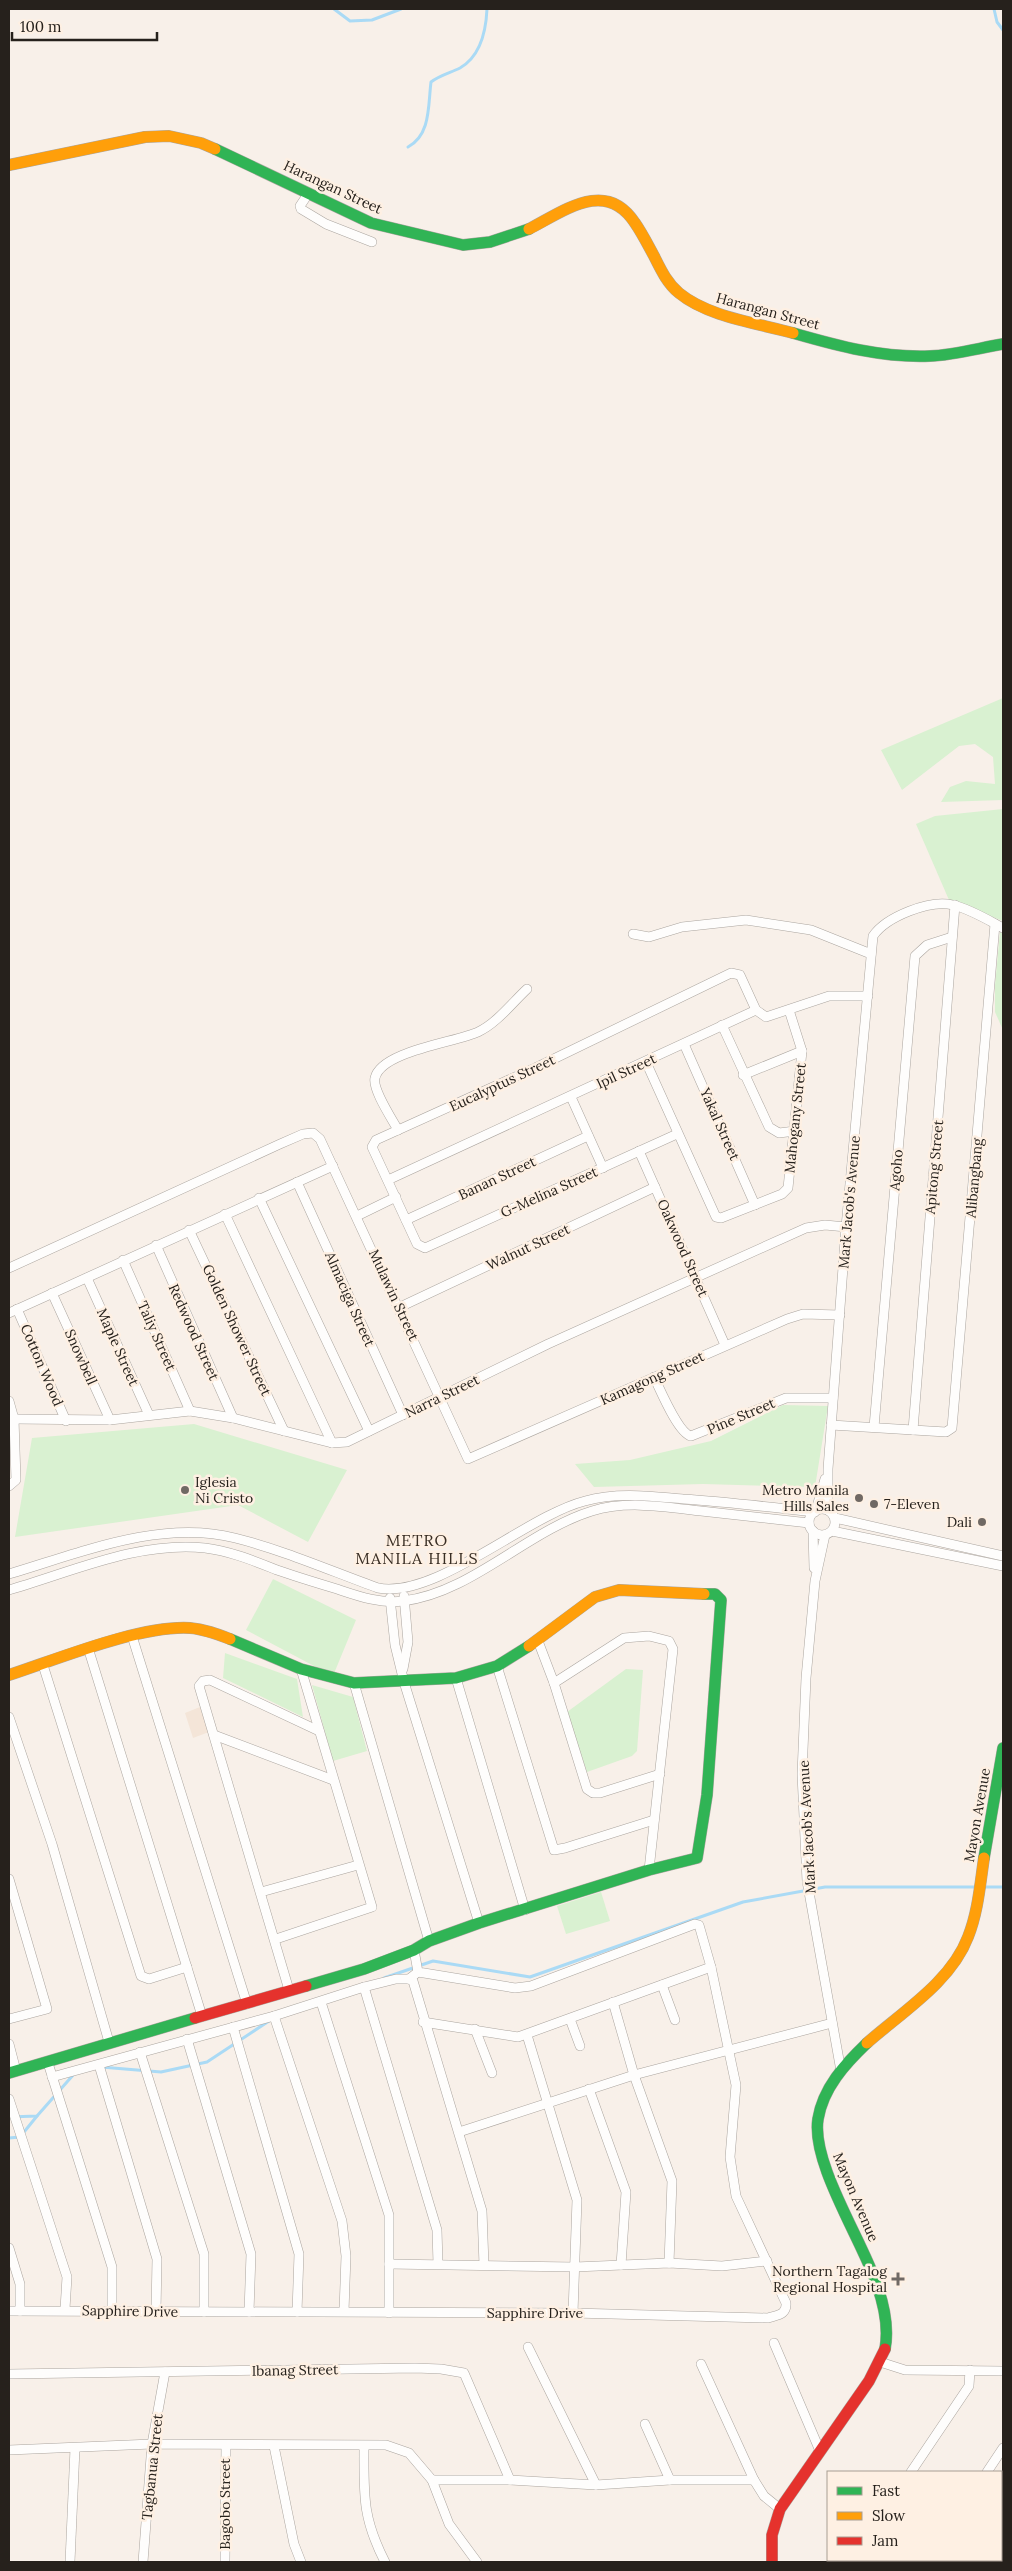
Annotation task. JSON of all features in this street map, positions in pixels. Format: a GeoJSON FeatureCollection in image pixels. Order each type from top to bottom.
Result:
{"type":"FeatureCollection","features":[{"type":"Feature","properties":{"kind":"main road","name":"Harangan Street"},"geometry":{"type":"LineString","coordinates":[[9,165],[145,137],[169,136],[202,143],[371,223],[463,245],[490,242],[524,232],[589,200],[607,201],[624,210],[635,222],[668,282],[679,293],[699,307],[854,350],[909,356],[932,356],[1003,344]]}},
{"type":"Feature","properties":{"kind":"main road"},"geometry":{"type":"LineString","coordinates":[[9,1675],[132,1636],[166,1629],[200,1629],[301,1669],[354,1683],[456,1678],[497,1666],[538,1641],[595,1598],[619,1590],[715,1594],[720,1600],[707,1795],[699,1856],[686,1862],[649,1870],[479,1923],[429,1941],[414,1950],[364,1969],[109,2042],[48,2063],[12,2072]]}},
{"type":"Feature","properties":{"kind":"main road","name":"Mayon Avenue"},"geometry":{"type":"LineString","coordinates":[[772,2562],[772,2535],[780,2509],[880,2362],[886,2335],[880,2295],[826,2169],[818,2144],[822,2106],[831,2085],[859,2050],[948,1970],[962,1951],[976,1906],[1003,1748]]}},
{"type":"Feature","properties":{"kind":"street"},"geometry":{"type":"LineString","coordinates":[[308,194],[300,206],[301,209],[326,224],[372,242]]}},
{"type":"Feature","properties":{"kind":"street","name":"Mark Jacob's Avenue"},"geometry":{"type":"LineString","coordinates":[[815,1581],[829,1533],[831,1514],[828,1469],[831,1425],[846,1227],[873,936],[887,921],[900,915],[936,904],[955,905]]}},
{"type":"Feature","properties":{"kind":"street"},"geometry":{"type":"LineString","coordinates":[[955,905],[999,926]]}},
{"type":"Feature","properties":{"kind":"street","name":"Apitong Street"},"geometry":{"type":"LineString","coordinates":[[913,1430],[955,905]]}},
{"type":"Feature","properties":{"kind":"street"},"geometry":{"type":"LineString","coordinates":[[633,934],[649,937],[682,927],[704,927],[746,920],[811,930],[871,954]]}},
{"type":"Feature","properties":{"kind":"street","name":"Alibangbang"},"geometry":{"type":"LineString","coordinates":[[913,1430],[949,1431],[952,1428],[999,926]]}},
{"type":"Feature","properties":{"kind":"street","name":"Agoho"},"geometry":{"type":"LineString","coordinates":[[874,1428],[915,956],[928,945],[952,937]]}},
{"type":"Feature","properties":{"kind":"street","name":"Eucalyptus Street"},"geometry":{"type":"LineString","coordinates":[[421,1248],[417,1244],[372,1144],[376,1140],[535,1068],[731,973],[737,974],[756,1010]]}},
{"type":"Feature","properties":{"kind":"street"},"geometry":{"type":"LineString","coordinates":[[398,1130],[375,1084],[376,1075],[382,1068],[423,1046],[479,1031],[491,1023],[527,989]]}},
{"type":"Feature","properties":{"kind":"street"},"geometry":{"type":"LineString","coordinates":[[756,1010],[766,1017],[829,996],[868,996]]}},
{"type":"Feature","properties":{"kind":"street","name":"Ipil Street"},"geometry":{"type":"LineString","coordinates":[[388,1180],[756,1010]]}},
{"type":"Feature","properties":{"kind":"street","name":"Mahogany Street"},"geometry":{"type":"LineString","coordinates":[[646,1062],[716,1217],[722,1218],[782,1194],[788,1188],[802,1051],[789,1010]]}},
{"type":"Feature","properties":{"kind":"street"},"geometry":{"type":"LineString","coordinates":[[722,1026],[771,1130],[779,1133],[795,1132]]}},
{"type":"Feature","properties":{"kind":"street","name":"Yakal Street"},"geometry":{"type":"LineString","coordinates":[[684,1044],[756,1205]]}},
{"type":"Feature","properties":{"kind":"street"},"geometry":{"type":"LineString","coordinates":[[744,1075],[802,1051]]}},
{"type":"Feature","properties":{"kind":"street"},"geometry":{"type":"LineString","coordinates":[[571,1097],[603,1168]]}},
{"type":"Feature","properties":{"kind":"street","name":"Mulawin Street"},"geometry":{"type":"LineString","coordinates":[[9,1268],[280,1144],[303,1134],[313,1133],[320,1140],[357,1216],[468,1459]]}},
{"type":"Feature","properties":{"kind":"street","name":"G-Melina Street"},"geometry":{"type":"LineString","coordinates":[[421,1248],[425,1248],[677,1134]]}},
{"type":"Feature","properties":{"kind":"street","name":"Banan Street"},"geometry":{"type":"LineString","coordinates":[[406,1220],[588,1136]]}},
{"type":"Feature","properties":{"kind":"street","name":"Oakwood Street"},"geometry":{"type":"LineString","coordinates":[[639,1151],[725,1345]]}},
{"type":"Feature","properties":{"kind":"street"},"geometry":{"type":"LineString","coordinates":[[13,1311],[333,1166]]}},
{"type":"Feature","properties":{"kind":"street","name":"Almaciga Street"},"geometry":{"type":"LineString","coordinates":[[297,1182],[402,1415]]}},
{"type":"Feature","properties":{"kind":"street","name":"Walnut Street"},"geometry":{"type":"LineString","coordinates":[[400,1308],[655,1187]]}},
{"type":"Feature","properties":{"kind":"street"},"geometry":{"type":"LineString","coordinates":[[357,1216],[396,1197]]}},
{"type":"Feature","properties":{"kind":"street"},"geometry":{"type":"LineString","coordinates":[[259,1198],[369,1431]]}},
{"type":"Feature","properties":{"kind":"street"},"geometry":{"type":"LineString","coordinates":[[225,1214],[332,1443]]}},
{"type":"Feature","properties":{"kind":"street","name":"Narra Street"},"geometry":{"type":"LineString","coordinates":[[14,1419],[66,1422],[110,1420],[190,1411],[233,1418],[332,1443],[347,1442],[440,1396],[806,1228],[825,1225],[846,1227]]}},
{"type":"Feature","properties":{"kind":"street","name":"Golden Shower Street"},"geometry":{"type":"LineString","coordinates":[[189,1230],[284,1431]]}},
{"type":"Feature","properties":{"kind":"street","name":"Redwood Street"},"geometry":{"type":"LineString","coordinates":[[156,1245],[233,1418]]}},
{"type":"Feature","properties":{"kind":"street","name":"Taliy Street"},"geometry":{"type":"LineString","coordinates":[[123,1260],[190,1411]]}},
{"type":"Feature","properties":{"kind":"street","name":"Maple Street"},"geometry":{"type":"LineString","coordinates":[[87,1278],[149,1415]]}},
{"type":"Feature","properties":{"kind":"street","name":"Snowbell"},"geometry":{"type":"LineString","coordinates":[[52,1293],[110,1420]]}},
{"type":"Feature","properties":{"kind":"street","name":"Cotton Wood"},"geometry":{"type":"LineString","coordinates":[[13,1311],[66,1422]]}},
{"type":"Feature","properties":{"kind":"street","name":"Kamagong Street"},"geometry":{"type":"LineString","coordinates":[[468,1459],[725,1345],[803,1314],[840,1315]]}},
{"type":"Feature","properties":{"kind":"street","name":"Pine Street"},"geometry":{"type":"LineString","coordinates":[[654,1376],[678,1424],[685,1434],[691,1436],[786,1398],[833,1398]]}},
{"type":"Feature","properties":{"kind":"street"},"geometry":{"type":"LineString","coordinates":[[9,1401],[14,1419],[12,1435],[16,1480],[9,1486]]}},
{"type":"Feature","properties":{"kind":"street"},"geometry":{"type":"LineString","coordinates":[[831,1425],[913,1430]]}},
{"type":"Feature","properties":{"kind":"street","name":"Mark Jacob's Avenue"},"geometry":{"type":"LineString","coordinates":[[828,1469],[811,1527],[815,1581],[806,1678],[802,1774],[807,1881],[841,2071]]}},
{"type":"Feature","properties":{"kind":"street"},"geometry":{"type":"LineString","coordinates":[[9,1574],[124,1540],[188,1532],[235,1538],[389,1590],[403,1589],[461,1565],[572,1505],[600,1498],[648,1496],[816,1511],[1003,1556]]}},
{"type":"Feature","properties":{"kind":"street"},"geometry":{"type":"LineString","coordinates":[[9,1590],[118,1557],[176,1547],[206,1548],[237,1555],[365,1598],[390,1602],[405,1601],[437,1591],[469,1577],[532,1539],[578,1516],[605,1507],[660,1506],[811,1527],[829,1533],[1003,1566]]}},
{"type":"Feature","properties":{"kind":"street"},"geometry":{"type":"LineString","coordinates":[[403,1589],[408,1642],[403,1669]]}},
{"type":"Feature","properties":{"kind":"street"},"geometry":{"type":"LineString","coordinates":[[389,1590],[395,1645],[403,1669],[404,1682],[479,1923]]}},
{"type":"Feature","properties":{"kind":"street"},"geometry":{"type":"LineString","coordinates":[[132,1636],[246,2004]]}},
{"type":"Feature","properties":{"kind":"street"},"geometry":{"type":"LineString","coordinates":[[554,1684],[624,1638],[649,1636],[669,1641],[672,1649],[649,1870]]}},
{"type":"Feature","properties":{"kind":"street"},"geometry":{"type":"LineString","coordinates":[[538,1641],[554,1684],[587,1789],[592,1793],[600,1793],[660,1774]]}},
{"type":"Feature","properties":{"kind":"street"},"geometry":{"type":"LineString","coordinates":[[89,1651],[202,2016]]}},
{"type":"Feature","properties":{"kind":"street"},"geometry":{"type":"LineString","coordinates":[[43,1665],[141,1976],[149,1979],[187,1967]]}},
{"type":"Feature","properties":{"kind":"street"},"geometry":{"type":"LineString","coordinates":[[497,1666],[554,1850],[566,1848],[654,1820]]}},
{"type":"Feature","properties":{"kind":"street"},"geometry":{"type":"LineString","coordinates":[[276,1939],[372,1907],[301,1669]]}},
{"type":"Feature","properties":{"kind":"street"},"geometry":{"type":"LineString","coordinates":[[456,1678],[525,1910]]}},
{"type":"Feature","properties":{"kind":"street"},"geometry":{"type":"LineString","coordinates":[[289,1990],[276,1939],[198,1688],[206,1680],[319,1731]]}},
{"type":"Feature","properties":{"kind":"street"},"geometry":{"type":"LineString","coordinates":[[354,1683],[429,1941]]}},
{"type":"Feature","properties":{"kind":"street"},"geometry":{"type":"LineString","coordinates":[[9,1717],[52,1844],[109,2042]]}},
{"type":"Feature","properties":{"kind":"street"},"geometry":{"type":"LineString","coordinates":[[214,1735],[333,1780]]}},
{"type":"Feature","properties":{"kind":"street"},"geometry":{"type":"LineString","coordinates":[[261,1892],[358,1865]]}},
{"type":"Feature","properties":{"kind":"street"},"geometry":{"type":"LineString","coordinates":[[9,1879],[47,2009],[9,2019]]}},
{"type":"Feature","properties":{"kind":"street","name":"Sapphire Drive"},"geometry":{"type":"LineString","coordinates":[[9,2311],[65,2309],[112,2312],[573,2313],[768,2318],[784,2313],[787,2309],[767,2261],[736,2196],[730,2157],[736,2084],[702,1929],[695,1924],[531,1986],[515,1988],[418,1972]]}},
{"type":"Feature","properties":{"kind":"street"},"geometry":{"type":"LineString","coordinates":[[52,2077],[274,2016],[364,1987],[396,1979],[410,1979],[418,1972],[414,1950]]}},
{"type":"Feature","properties":{"kind":"street"},"geometry":{"type":"LineString","coordinates":[[424,2022],[518,2037],[711,1967]]}},
{"type":"Feature","properties":{"kind":"street"},"geometry":{"type":"LineString","coordinates":[[410,1979],[413,1981],[482,2211],[484,2265]]}},
{"type":"Feature","properties":{"kind":"street"},"geometry":{"type":"LineString","coordinates":[[662,1985],[674,2020]]}},
{"type":"Feature","properties":{"kind":"street"},"geometry":{"type":"LineString","coordinates":[[364,1987],[437,2230],[438,2264]]}},
{"type":"Feature","properties":{"kind":"street"},"geometry":{"type":"LineString","coordinates":[[321,2002],[389,2215],[389,2313]]}},
{"type":"Feature","properties":{"kind":"street"},"geometry":{"type":"LineString","coordinates":[[612,2002],[634,2075],[672,2181],[669,2263]]}},
{"type":"Feature","properties":{"kind":"street"},"geometry":{"type":"LineString","coordinates":[[274,2016],[342,2221],[346,2256],[344,2312]]}},
{"type":"Feature","properties":{"kind":"street"},"geometry":{"type":"LineString","coordinates":[[570,2019],[580,2046]]}},
{"type":"Feature","properties":{"kind":"street"},"geometry":{"type":"LineString","coordinates":[[459,2132],[634,2075],[832,2023]]}},
{"type":"Feature","properties":{"kind":"street"},"geometry":{"type":"LineString","coordinates":[[233,2027],[298,2254],[297,2312]]}},
{"type":"Feature","properties":{"kind":"street"},"geometry":{"type":"LineString","coordinates":[[474,2029],[492,2072]]}},
{"type":"Feature","properties":{"kind":"street"},"geometry":{"type":"LineString","coordinates":[[526,2035],[577,2200],[573,2313]]}},
{"type":"Feature","properties":{"kind":"street"},"geometry":{"type":"LineString","coordinates":[[187,2039],[251,2254],[249,2312]]}},
{"type":"Feature","properties":{"kind":"street"},"geometry":{"type":"LineString","coordinates":[[9,2044],[12,2072]]}},
{"type":"Feature","properties":{"kind":"street"},"geometry":{"type":"LineString","coordinates":[[140,2052],[204,2254],[204,2312]]}},
{"type":"Feature","properties":{"kind":"street"},"geometry":{"type":"LineString","coordinates":[[48,2063],[112,2268],[112,2312]]}},
{"type":"Feature","properties":{"kind":"street"},"geometry":{"type":"LineString","coordinates":[[98,2065],[157,2259],[156,2312]]}},
{"type":"Feature","properties":{"kind":"street"},"geometry":{"type":"LineString","coordinates":[[589,2089],[626,2192],[621,2265]]}},
{"type":"Feature","properties":{"kind":"street"},"geometry":{"type":"LineString","coordinates":[[9,2100],[67,2277],[65,2309]]}},
{"type":"Feature","properties":{"kind":"street"},"geometry":{"type":"LineString","coordinates":[[9,2248],[20,2284],[20,2311]]}},
{"type":"Feature","properties":{"kind":"street"},"geometry":{"type":"LineString","coordinates":[[390,2264],[575,2267],[669,2263],[722,2266],[767,2261]]}},
{"type":"Feature","properties":{"kind":"street"},"geometry":{"type":"LineString","coordinates":[[774,2343],[820,2451]]}},
{"type":"Feature","properties":{"kind":"street"},"geometry":{"type":"LineString","coordinates":[[528,2347],[596,2485]]}},
{"type":"Feature","properties":{"kind":"street"},"geometry":{"type":"LineString","coordinates":[[880,2362],[905,2370],[1003,2371]]}},
{"type":"Feature","properties":{"kind":"street"},"geometry":{"type":"LineString","coordinates":[[701,2364],[754,2480],[764,2496],[780,2509]]}},
{"type":"Feature","properties":{"kind":"street","name":"Ibanag Street"},"geometry":{"type":"LineString","coordinates":[[9,2374],[415,2368],[457,2371],[464,2373],[510,2480]]}},
{"type":"Feature","properties":{"kind":"street"},"geometry":{"type":"LineString","coordinates":[[912,2471],[969,2386],[970,2370]]}},
{"type":"Feature","properties":{"kind":"street","name":"Tagbanua Street"},"geometry":{"type":"LineString","coordinates":[[143,2562],[152,2444],[165,2372]]}},
{"type":"Feature","properties":{"kind":"street"},"geometry":{"type":"LineString","coordinates":[[645,2424],[670,2480]]}},
{"type":"Feature","properties":{"kind":"street"},"geometry":{"type":"LineString","coordinates":[[9,2450],[152,2444],[386,2445],[408,2453],[432,2480],[449,2524],[477,2562]]}},
{"type":"Feature","properties":{"kind":"street","name":"Bagobo Street"},"geometry":{"type":"LineString","coordinates":[[225,2562],[226,2445]]}},
{"type":"Feature","properties":{"kind":"street"},"geometry":{"type":"LineString","coordinates":[[274,2446],[294,2544],[301,2562]]}},
{"type":"Feature","properties":{"kind":"street"},"geometry":{"type":"LineString","coordinates":[[364,2446],[364,2498],[370,2533],[385,2562]]}},
{"type":"Feature","properties":{"kind":"street"},"geometry":{"type":"LineString","coordinates":[[70,2562],[75,2448]]}},
{"type":"Feature","properties":{"kind":"street"},"geometry":{"type":"LineString","coordinates":[[988,2471],[1003,2448]]}},
{"type":"Feature","properties":{"kind":"street"},"geometry":{"type":"LineString","coordinates":[[432,2480],[510,2480],[596,2485],[670,2480],[754,2480]]}},
{"type":"Feature","properties":{"kind":"shaded area"},"geometry":{"type":"Polygon","coordinates":[[[200,1707],[209,1732],[193,1738],[185,1713],[200,1707]]]}},
{"type":"Feature","properties":{"kind":"green space"},"geometry":{"type":"Polygon","coordinates":[[[1003,698],[1003,800],[941,802],[950,787],[966,781],[995,784],[993,757],[975,744],[959,746],[902,790],[881,750],[1003,698]]]}},
{"type":"Feature","properties":{"kind":"green space"},"geometry":{"type":"Polygon","coordinates":[[[1003,809],[1003,921],[949,900],[916,824],[935,816],[1003,809]]]}},
{"type":"Feature","properties":{"kind":"green space"},"geometry":{"type":"Polygon","coordinates":[[[1000,932],[1003,934],[1003,1030],[995,1012],[995,985],[1000,932]]]}},
{"type":"Feature","properties":{"kind":"green space"},"geometry":{"type":"Polygon","coordinates":[[[783,1405],[828,1406],[815,1487],[703,1484],[594,1487],[575,1464],[630,1460],[711,1441],[783,1405]]]}},
{"type":"Feature","properties":{"kind":"green space"},"geometry":{"type":"Polygon","coordinates":[[[194,1424],[347,1470],[308,1542],[238,1505],[15,1537],[32,1438],[194,1424]]]}},
{"type":"Feature","properties":{"kind":"green space"},"geometry":{"type":"Polygon","coordinates":[[[273,1579],[356,1620],[333,1676],[246,1630],[273,1579]]]}},
{"type":"Feature","properties":{"kind":"green space"},"geometry":{"type":"Polygon","coordinates":[[[225,1653],[297,1679],[303,1717],[223,1678],[225,1653]]]}},
{"type":"Feature","properties":{"kind":"green space"},"geometry":{"type":"Polygon","coordinates":[[[626,1669],[643,1670],[637,1751],[632,1756],[587,1772],[567,1712],[626,1669]]]}},
{"type":"Feature","properties":{"kind":"green space"},"geometry":{"type":"Polygon","coordinates":[[[312,1685],[353,1697],[367,1751],[333,1761],[312,1685]]]}},
{"type":"Feature","properties":{"kind":"green space"},"geometry":{"type":"Polygon","coordinates":[[[601,1892],[610,1921],[566,1934],[557,1906],[601,1892]]]}},
{"type":"Feature","properties":{"kind":"waterway"},"geometry":{"type":"LineString","coordinates":[[334,9],[350,21],[372,20],[401,9]]}},
{"type":"Feature","properties":{"kind":"waterway"},"geometry":{"type":"LineString","coordinates":[[408,147],[421,135],[425,127],[431,82],[460,68],[478,50],[484,34],[487,9]]}},
{"type":"Feature","properties":{"kind":"waterway"},"geometry":{"type":"LineString","coordinates":[[994,9],[997,22],[1003,30]]}},
{"type":"Feature","properties":{"kind":"waterway"},"geometry":{"type":"LineString","coordinates":[[384,1978],[433,1961],[530,1977],[743,1902],[825,1887],[978,1887]]}},
{"type":"Feature","properties":{"kind":"waterway"},"geometry":{"type":"LineString","coordinates":[[984,1887],[1003,1887]]}},
{"type":"Feature","properties":{"kind":"waterway"},"geometry":{"type":"LineString","coordinates":[[101,2067],[161,2072],[207,2062],[269,2021]]}},
{"type":"Feature","properties":{"kind":"waterway"},"geometry":{"type":"LineString","coordinates":[[9,2117],[37,2116],[74,2074]]}},
{"type":"Feature","properties":{"kind":"waterway"},"geometry":{"type":"LineString","coordinates":[[9,2138],[20,2137],[37,2116]]}},
{"type":"Feature","properties":{"kind":"traffic: fast"},"geometry":{"type":"LineString","coordinates":[[215,149],[371,223],[463,245],[490,242],[529,229]]}},
{"type":"Feature","properties":{"kind":"traffic: fast"},"geometry":{"type":"LineString","coordinates":[[793,333],[861,350],[912,356],[948,354],[1003,344]]}},
{"type":"Feature","properties":{"kind":"traffic: fast"},"geometry":{"type":"LineString","coordinates":[[306,1986],[364,1969],[414,1950],[429,1941],[479,1923],[649,1870],[697,1858],[707,1795],[721,1600],[715,1594],[704,1594]]}},
{"type":"Feature","properties":{"kind":"traffic: fast"},"geometry":{"type":"LineString","coordinates":[[230,1639],[301,1669],[354,1683],[456,1678],[497,1666],[529,1646]]}},
{"type":"Feature","properties":{"kind":"traffic: fast"},"geometry":{"type":"LineString","coordinates":[[984,1858],[1003,1748]]}},
{"type":"Feature","properties":{"kind":"traffic: fast"},"geometry":{"type":"LineString","coordinates":[[9,2073],[195,2018]]}},
{"type":"Feature","properties":{"kind":"traffic: fast"},"geometry":{"type":"LineString","coordinates":[[867,2043],[843,2068],[830,2087],[818,2119],[818,2137],[822,2157],[839,2202],[870,2267],[880,2293],[886,2325],[885,2349]]}},
{"type":"Feature","properties":{"kind":"traffic: slow"},"geometry":{"type":"LineString","coordinates":[[9,165],[145,137],[169,136],[201,143],[215,149]]}},
{"type":"Feature","properties":{"kind":"traffic: slow"},"geometry":{"type":"LineString","coordinates":[[529,229],[570,207],[584,202],[598,200],[611,202],[624,210],[635,223],[665,276],[679,293],[718,314],[793,333]]}},
{"type":"Feature","properties":{"kind":"traffic: slow"},"geometry":{"type":"LineString","coordinates":[[529,1646],[595,1597],[619,1590],[704,1594]]}},
{"type":"Feature","properties":{"kind":"traffic: slow"},"geometry":{"type":"LineString","coordinates":[[9,1675],[99,1644],[148,1632],[190,1628],[230,1639]]}},
{"type":"Feature","properties":{"kind":"traffic: slow"},"geometry":{"type":"LineString","coordinates":[[867,2043],[938,1982],[960,1953],[974,1918],[984,1858]]}},
{"type":"Feature","properties":{"kind":"traffic: jam"},"geometry":{"type":"LineString","coordinates":[[195,2018],[306,1986]]}},
{"type":"Feature","properties":{"kind":"traffic: jam"},"geometry":{"type":"LineString","coordinates":[[772,2562],[772,2535],[780,2509],[869,2381],[885,2349]]}},
{"type":"Feature","properties":{"kind":"place","name":"Iglesia Ni Cristo"},"geometry":{"type":"Point","coordinates":[185,1490]}},
{"type":"Feature","properties":{"kind":"place","name":"Metro Manila Hills Sales"},"geometry":{"type":"Point","coordinates":[859,1498]}},
{"type":"Feature","properties":{"kind":"place","name":"7-Eleven"},"geometry":{"type":"Point","coordinates":[874,1504]}},
{"type":"Feature","properties":{"kind":"place","name":"Dali"},"geometry":{"type":"Point","coordinates":[982,1522]}},
{"type":"Feature","properties":{"kind":"place","name":"Northern Tagalog Regional Hospital"},"geometry":{"type":"Point","coordinates":[898,2279]}},
{"type":"Feature","properties":{"kind":"district","name":"METRO MANILA HILLS"},"geometry":{"type":"Point","coordinates":[417,1549]}}]}
